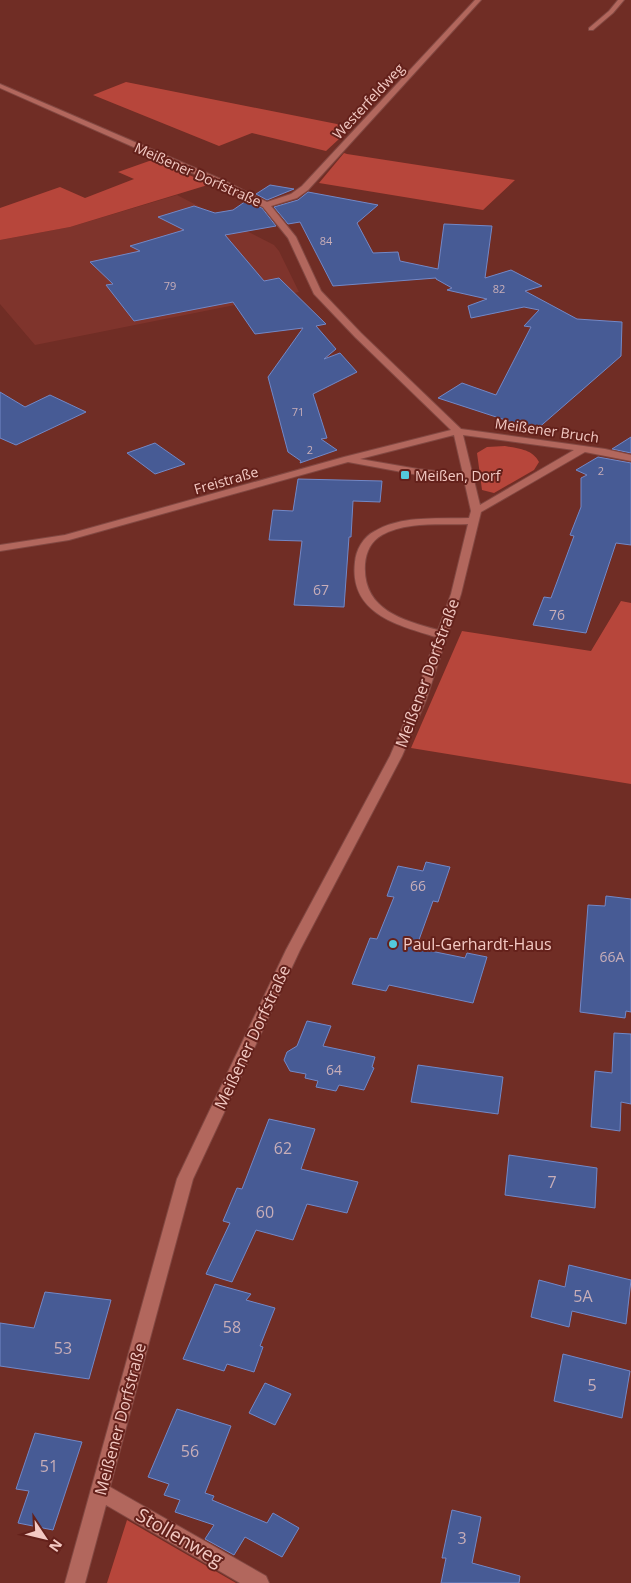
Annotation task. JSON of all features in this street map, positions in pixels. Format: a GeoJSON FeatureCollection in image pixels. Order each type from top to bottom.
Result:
{"type":"FeatureCollection","features":[{"type":"Feature","properties":{"kind":"street","name":"Westerfeldweg"},"geometry":{"type":"LineString","coordinates":[[266,205],[294,196],[305,188],[478,0]]}},
{"type":"Feature","properties":{"kind":"street"},"geometry":{"type":"LineString","coordinates":[[591,29],[611,12],[621,0]]}},
{"type":"Feature","properties":{"kind":"street","name":"Meißener Dorfstraße"},"geometry":{"type":"LineString","coordinates":[[0,86],[220,182],[266,205],[292,237],[318,292],[358,335],[458,432],[469,478],[475,516],[456,594],[420,700],[396,756],[293,950],[185,1179],[75,1583]]}},
{"type":"Feature","properties":{"kind":"street","name":"Meißener Bruch"},"geometry":{"type":"LineString","coordinates":[[458,432],[583,449],[631,458]]}},
{"type":"Feature","properties":{"kind":"street","name":"Freistraße"},"geometry":{"type":"LineString","coordinates":[[0,548],[65,538],[347,459],[458,432]]}},
{"type":"Feature","properties":{"kind":"street"},"geometry":{"type":"LineString","coordinates":[[442,635],[406,624],[370,604],[360,587],[357,573],[362,552],[370,539],[382,531],[418,523],[475,516],[583,449]]}},
{"type":"Feature","properties":{"kind":"street"},"geometry":{"type":"LineString","coordinates":[[347,459],[418,472],[469,478]]}},
{"type":"Feature","properties":{"kind":"street","name":"Stollenweg"},"geometry":{"type":"LineString","coordinates":[[101,1492],[259,1583]]}},
{"type":"Feature","properties":{"kind":"shaded area"},"geometry":{"type":"Polygon","coordinates":[[[126,82],[352,127],[326,151],[252,133],[219,146],[93,95],[126,82]]]}},
{"type":"Feature","properties":{"kind":"shaded area"},"geometry":{"type":"Polygon","coordinates":[[[344,153],[515,180],[483,210],[319,183],[344,153]]]}},
{"type":"Feature","properties":{"kind":"shaded area"},"geometry":{"type":"Polygon","coordinates":[[[152,160],[211,184],[70,227],[0,240],[0,208],[60,187],[85,198],[134,179],[118,172],[152,160]]]}},
{"type":"Feature","properties":{"kind":"shaded area"},"geometry":{"type":"Polygon","coordinates":[[[177,195],[274,245],[279,251],[299,292],[35,345],[0,304],[0,240],[70,227],[177,195]]]}},
{"type":"Feature","properties":{"kind":"shaded area"},"geometry":{"type":"Polygon","coordinates":[[[505,446],[529,452],[539,462],[534,470],[494,493],[482,490],[477,453],[487,447],[505,446]]]}},
{"type":"Feature","properties":{"kind":"shaded area"},"geometry":{"type":"Polygon","coordinates":[[[621,601],[631,603],[631,784],[411,748],[462,631],[591,651],[621,601]]]}},
{"type":"Feature","properties":{"kind":"shaded area"},"geometry":{"type":"Polygon","coordinates":[[[127,1520],[236,1583],[107,1583],[127,1520]]]}},
{"type":"Feature","properties":{"kind":"building"},"geometry":{"type":"Polygon","coordinates":[[[270,185],[294,189],[267,200],[256,194],[270,185]]]}},
{"type":"Feature","properties":{"kind":"building"},"geometry":{"type":"Polygon","coordinates":[[[308,192],[378,205],[357,223],[373,253],[398,252],[400,261],[438,269],[444,224],[492,226],[485,278],[511,270],[542,286],[525,291],[577,319],[622,322],[621,356],[536,430],[438,398],[462,383],[496,395],[531,327],[524,326],[539,310],[524,307],[471,318],[468,306],[487,299],[447,290],[452,288],[436,278],[333,286],[300,222],[288,224],[274,207],[298,200],[308,192]]]}},
{"type":"Feature","properties":{"kind":"building"},"geometry":{"type":"Polygon","coordinates":[[[246,201],[262,208],[276,226],[225,235],[264,281],[279,278],[326,324],[316,326],[336,349],[324,359],[340,353],[357,372],[313,394],[327,438],[321,439],[337,450],[300,463],[301,461],[288,452],[268,377],[303,328],[255,334],[233,302],[134,321],[106,285],[113,284],[90,262],[140,251],[130,246],[184,230],[158,217],[194,206],[215,213],[233,210],[246,201]]]}},
{"type":"Feature","properties":{"kind":"building"},"geometry":{"type":"Polygon","coordinates":[[[0,392],[25,407],[50,395],[86,412],[16,445],[0,438],[0,392]]]}},
{"type":"Feature","properties":{"kind":"building"},"geometry":{"type":"Polygon","coordinates":[[[631,437],[631,453],[612,449],[631,437]]]}},
{"type":"Feature","properties":{"kind":"building"},"geometry":{"type":"Polygon","coordinates":[[[155,443],[185,464],[155,474],[127,453],[155,443]]]}},
{"type":"Feature","properties":{"kind":"building"},"geometry":{"type":"Polygon","coordinates":[[[598,457],[631,463],[631,545],[616,543],[586,633],[533,625],[544,597],[551,598],[574,536],[570,535],[581,507],[581,478],[587,475],[576,470],[598,457]]]}},
{"type":"Feature","properties":{"kind":"building"},"geometry":{"type":"Polygon","coordinates":[[[298,479],[382,481],[380,502],[353,501],[344,607],[294,605],[302,541],[269,540],[273,510],[293,511],[298,479]]]}},
{"type":"Feature","properties":{"kind":"building","name":"Paul-Gerhardt-Haus"},"geometry":{"type":"Polygon","coordinates":[[[426,862],[450,867],[438,902],[433,901],[416,948],[465,958],[467,953],[487,957],[473,1003],[389,985],[386,991],[352,984],[370,938],[377,939],[394,897],[387,896],[398,866],[423,871],[426,862]]]}},
{"type":"Feature","properties":{"kind":"building"},"geometry":{"type":"Polygon","coordinates":[[[606,896],[631,899],[631,1012],[626,1011],[625,1018],[580,1012],[588,905],[605,906],[606,896]]]}},
{"type":"Feature","properties":{"kind":"building"},"geometry":{"type":"Polygon","coordinates":[[[307,1021],[331,1026],[323,1046],[375,1057],[372,1067],[374,1068],[364,1090],[339,1085],[336,1091],[316,1087],[318,1081],[305,1078],[306,1074],[290,1071],[284,1060],[287,1052],[297,1046],[307,1021]]]}},
{"type":"Feature","properties":{"kind":"building"},"geometry":{"type":"Polygon","coordinates":[[[614,1033],[631,1034],[631,1104],[621,1102],[620,1131],[591,1127],[595,1071],[612,1073],[614,1033]]]}},
{"type":"Feature","properties":{"kind":"building"},"geometry":{"type":"Polygon","coordinates":[[[418,1065],[503,1077],[498,1114],[411,1102],[418,1065]]]}},
{"type":"Feature","properties":{"kind":"building"},"geometry":{"type":"Polygon","coordinates":[[[269,1119],[315,1129],[301,1169],[358,1182],[347,1213],[307,1204],[293,1240],[256,1230],[232,1282],[206,1274],[230,1223],[223,1221],[237,1188],[242,1189],[269,1119]]]}},
{"type":"Feature","properties":{"kind":"building"},"geometry":{"type":"Polygon","coordinates":[[[509,1155],[597,1168],[595,1208],[505,1195],[509,1155]]]}},
{"type":"Feature","properties":{"kind":"building"},"geometry":{"type":"Polygon","coordinates":[[[569,1265],[631,1280],[626,1324],[572,1311],[569,1327],[531,1317],[539,1280],[565,1287],[569,1265]]]}},
{"type":"Feature","properties":{"kind":"building"},"geometry":{"type":"Polygon","coordinates":[[[215,1284],[251,1294],[246,1300],[275,1308],[260,1346],[263,1347],[254,1372],[227,1364],[224,1371],[183,1359],[215,1284]]]}},
{"type":"Feature","properties":{"kind":"building"},"geometry":{"type":"Polygon","coordinates":[[[45,1292],[111,1300],[89,1379],[0,1366],[0,1323],[34,1328],[45,1292]]]}},
{"type":"Feature","properties":{"kind":"building"},"geometry":{"type":"Polygon","coordinates":[[[563,1354],[630,1371],[622,1418],[554,1401],[563,1354]]]}},
{"type":"Feature","properties":{"kind":"building"},"geometry":{"type":"Polygon","coordinates":[[[265,1383],[291,1394],[275,1425],[249,1413],[265,1383]]]}},
{"type":"Feature","properties":{"kind":"building"},"geometry":{"type":"Polygon","coordinates":[[[177,1409],[231,1426],[205,1493],[214,1496],[212,1500],[267,1523],[273,1513],[299,1528],[282,1557],[245,1537],[234,1555],[205,1539],[214,1525],[175,1512],[180,1500],[164,1495],[169,1484],[148,1477],[177,1409]]]}},
{"type":"Feature","properties":{"kind":"building"},"geometry":{"type":"Polygon","coordinates":[[[35,1433],[82,1442],[53,1530],[18,1523],[29,1491],[16,1489],[35,1433]]]}},
{"type":"Feature","properties":{"kind":"building"},"geometry":{"type":"Polygon","coordinates":[[[452,1510],[481,1517],[472,1563],[520,1576],[519,1583],[441,1583],[446,1558],[442,1558],[452,1510]]]}},
{"type":"Feature","properties":{"kind":"place","name":"Meißen, Dorf"},"geometry":{"type":"Point","coordinates":[405,475]}},
{"type":"Feature","properties":{"kind":"place","name":"Paul-Gerhardt-Haus"},"geometry":{"type":"Point","coordinates":[393,944]}}]}
